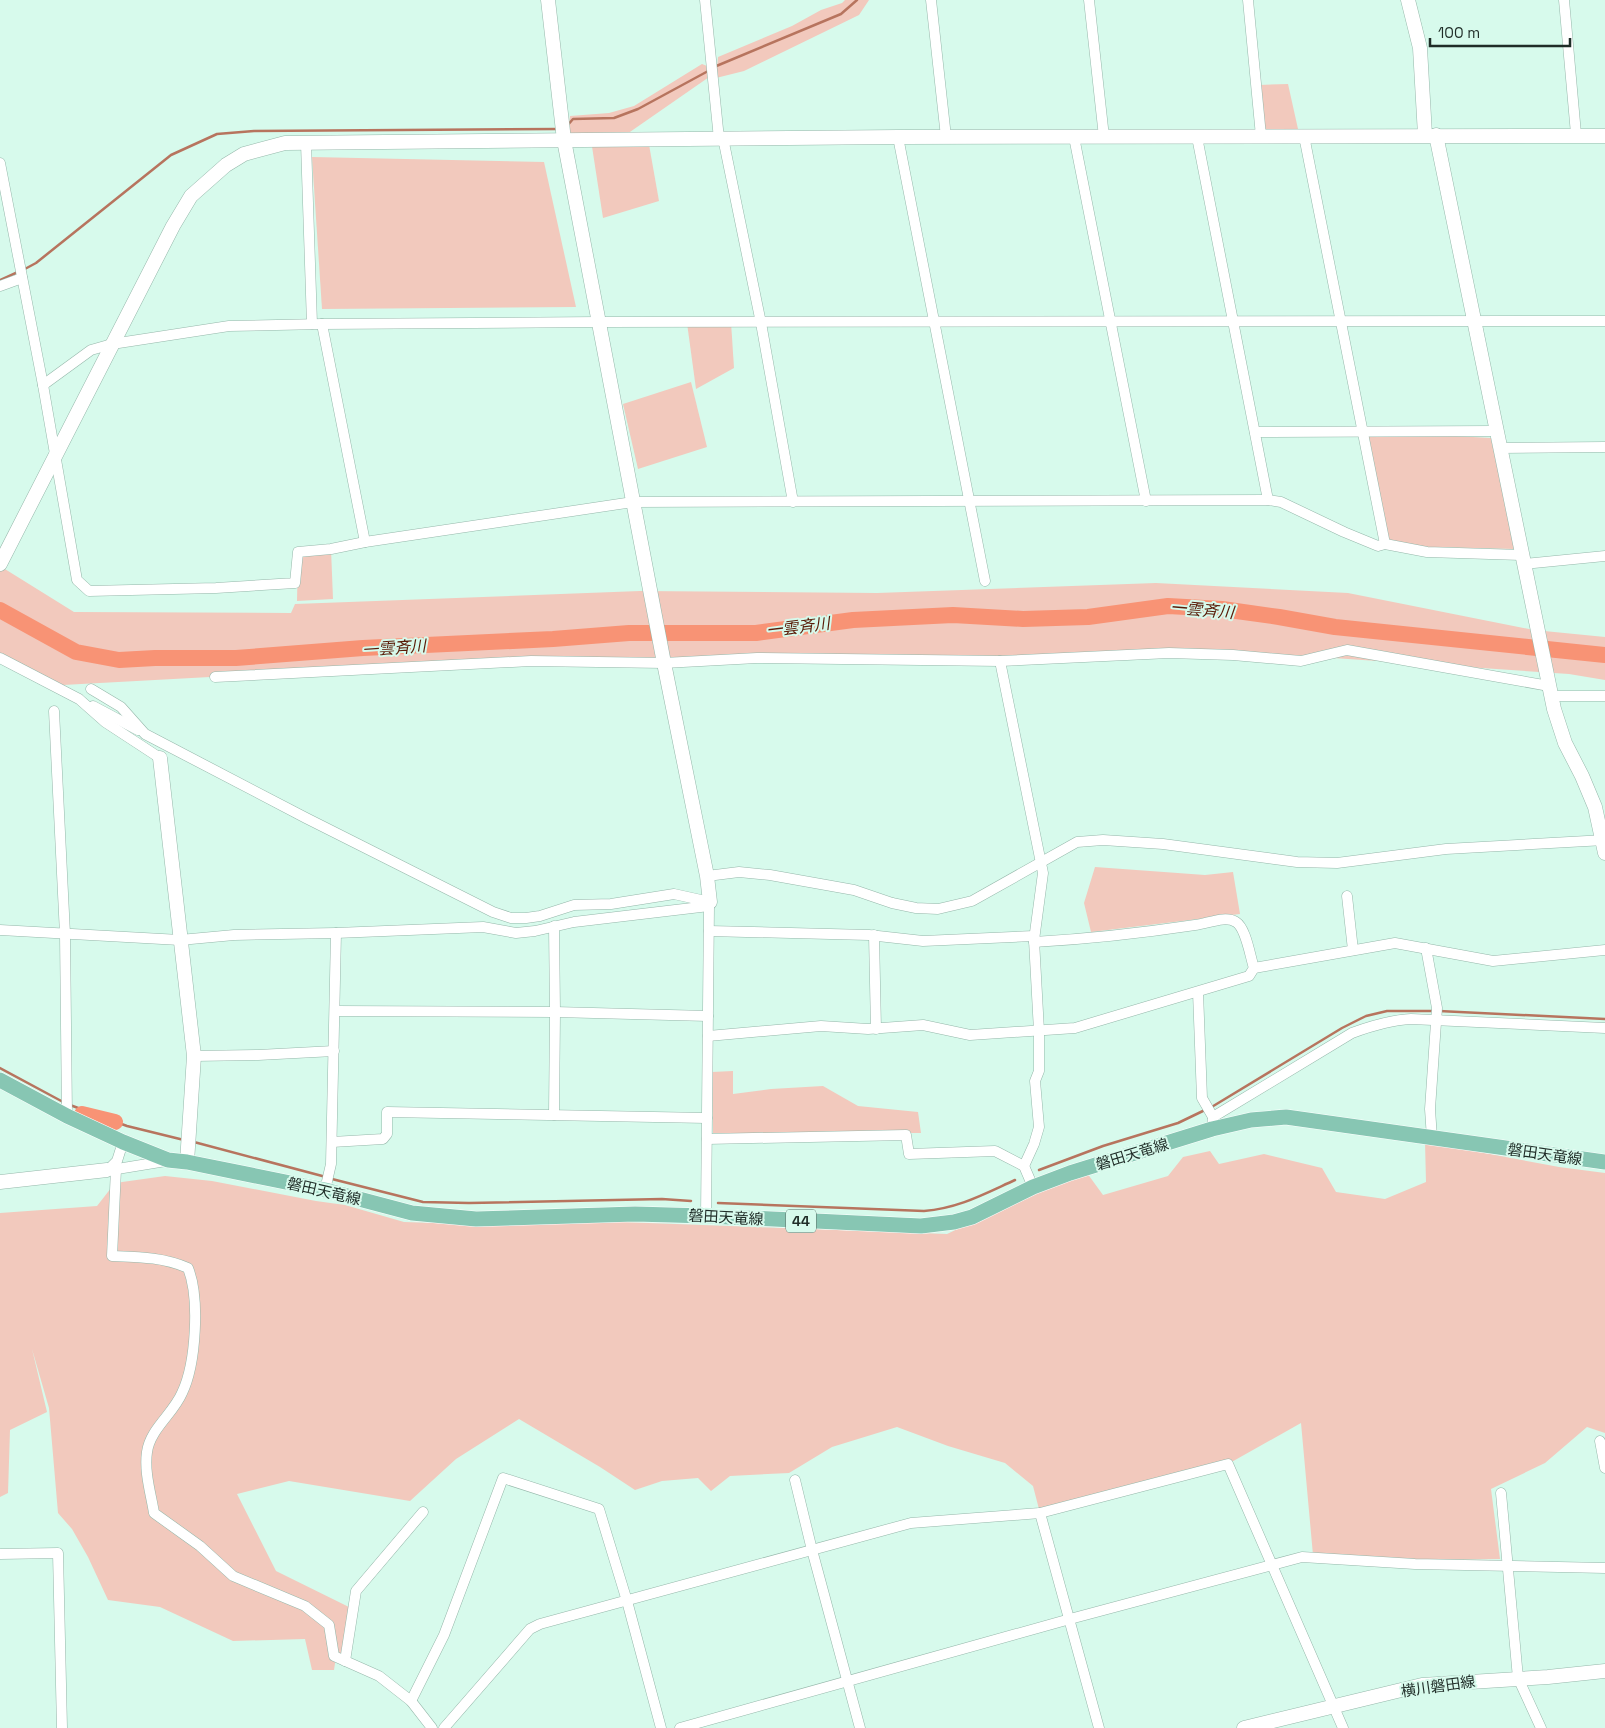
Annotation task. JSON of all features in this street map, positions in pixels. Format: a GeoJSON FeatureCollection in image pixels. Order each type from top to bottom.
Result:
{"type":"FeatureCollection","features":[{"type":"Feature","properties":{"kind":"main road","name":"磐田天竜線"},"geometry":{"type":"LineString","coordinates":[[0,1080],[67,1116],[168,1160],[187,1162],[325,1190],[412,1213],[476,1219],[635,1214],[940,1225],[972,1216],[1033,1188],[1211,1117],[1251,1120],[1286,1118],[1605,1162]]}},
{"type":"Feature","properties":{"kind":"street"},"geometry":{"type":"LineString","coordinates":[[548,0],[564,140],[664,664],[707,876],[710,904],[706,1216]]}},
{"type":"Feature","properties":{"kind":"street"},"geometry":{"type":"LineString","coordinates":[[704,0],[721,138],[761,323],[793,502]]}},
{"type":"Feature","properties":{"kind":"street"},"geometry":{"type":"LineString","coordinates":[[931,0],[946,137]]}},
{"type":"Feature","properties":{"kind":"street"},"geometry":{"type":"LineString","coordinates":[[1089,0],[1104,137]]}},
{"type":"Feature","properties":{"kind":"street"},"geometry":{"type":"LineString","coordinates":[[1248,0],[1261,136]]}},
{"type":"Feature","properties":{"kind":"street"},"geometry":{"type":"LineString","coordinates":[[707,876],[739,872],[770,875],[854,890],[900,905],[938,909],[972,901],[1077,842],[1103,840],[1163,844],[1297,862],[1337,863],[1446,850],[1604,844],[1595,807],[1565,743],[1549,686],[1474,321],[1430,135],[1420,48],[1408,0]]}},
{"type":"Feature","properties":{"kind":"street"},"geometry":{"type":"LineString","coordinates":[[1564,0],[1576,134]]}},
{"type":"Feature","properties":{"kind":"street"},"geometry":{"type":"LineString","coordinates":[[1,562],[173,226],[192,196],[226,165],[244,154],[285,143],[898,137],[1576,134],[1605,136]]}},
{"type":"Feature","properties":{"kind":"street"},"geometry":{"type":"LineString","coordinates":[[1304,136],[1385,544]]}},
{"type":"Feature","properties":{"kind":"street"},"geometry":{"type":"LineString","coordinates":[[898,137],[985,581]]}},
{"type":"Feature","properties":{"kind":"street"},"geometry":{"type":"LineString","coordinates":[[1074,137],[1146,501]]}},
{"type":"Feature","properties":{"kind":"street"},"geometry":{"type":"LineString","coordinates":[[1197,137],[1268,500]]}},
{"type":"Feature","properties":{"kind":"street"},"geometry":{"type":"LineString","coordinates":[[306,143],[317,324],[366,542]]}},
{"type":"Feature","properties":{"kind":"street"},"geometry":{"type":"LineString","coordinates":[[0,163],[78,580],[89,591],[216,588],[295,583],[298,552],[331,549],[366,542],[633,502],[1268,500],[1281,502],[1378,546],[1385,544],[1427,552],[1522,560],[1605,556]]}},
{"type":"Feature","properties":{"kind":"street"},"geometry":{"type":"LineString","coordinates":[[0,286],[22,278]]}},
{"type":"Feature","properties":{"kind":"street"},"geometry":{"type":"LineString","coordinates":[[43,385],[91,350],[112,344],[230,326],[598,322],[1605,321]]}},
{"type":"Feature","properties":{"kind":"street"},"geometry":{"type":"LineString","coordinates":[[1255,432],[1496,431]]}},
{"type":"Feature","properties":{"kind":"street"},"geometry":{"type":"LineString","coordinates":[[1499,448],[1605,447]]}},
{"type":"Feature","properties":{"kind":"street"},"geometry":{"type":"LineString","coordinates":[[215,677],[531,662],[664,664],[757,658],[1000,661],[1168,653],[1233,655],[1301,661],[1347,650],[1605,696]]}},
{"type":"Feature","properties":{"kind":"street"},"geometry":{"type":"LineString","coordinates":[[0,658],[306,818],[493,912],[511,918],[526,918],[540,916],[574,905],[611,904],[674,894],[710,904]]}},
{"type":"Feature","properties":{"kind":"street"},"geometry":{"type":"LineString","coordinates":[[1000,661],[1043,872],[1034,939],[1039,1071],[1035,1082],[1039,1128],[1024,1166]]}},
{"type":"Feature","properties":{"kind":"street"},"geometry":{"type":"LineString","coordinates":[[91,689],[122,707],[145,734]]}},
{"type":"Feature","properties":{"kind":"street"},"geometry":{"type":"LineString","coordinates":[[79,699],[105,722],[160,758],[194,1056],[187,1162]]}},
{"type":"Feature","properties":{"kind":"street"},"geometry":{"type":"LineString","coordinates":[[54,710],[65,934],[67,1116]]}},
{"type":"Feature","properties":{"kind":"street"},"geometry":{"type":"LineString","coordinates":[[1347,896],[1353,950]]}},
{"type":"Feature","properties":{"kind":"street"},"geometry":{"type":"LineString","coordinates":[[0,930],[180,940],[234,935],[483,928],[516,933],[535,931],[574,922],[710,904]]}},
{"type":"Feature","properties":{"kind":"street"},"geometry":{"type":"LineString","coordinates":[[708,1036],[821,1026],[876,1029],[923,1025],[970,1035],[1075,1028],[1250,976],[1254,968],[1242,928],[1235,921],[1225,919],[1197,925],[1063,940],[923,941],[874,935],[709,931]]}},
{"type":"Feature","properties":{"kind":"street"},"geometry":{"type":"LineString","coordinates":[[554,926],[556,1012],[554,1115]]}},
{"type":"Feature","properties":{"kind":"street"},"geometry":{"type":"LineString","coordinates":[[325,1190],[331,1164],[332,1142],[336,933]]}},
{"type":"Feature","properties":{"kind":"street"},"geometry":{"type":"LineString","coordinates":[[874,935],[876,1029]]}},
{"type":"Feature","properties":{"kind":"street"},"geometry":{"type":"LineString","coordinates":[[1254,968],[1395,943],[1492,962],[1605,950]]}},
{"type":"Feature","properties":{"kind":"street"},"geometry":{"type":"LineString","coordinates":[[1426,948],[1437,1015],[1430,1108],[1432,1138]]}},
{"type":"Feature","properties":{"kind":"street"},"geometry":{"type":"LineString","coordinates":[[1198,992],[1202,1098],[1211,1117],[1352,1033],[1367,1027],[1437,1015],[1605,1028]]}},
{"type":"Feature","properties":{"kind":"street"},"geometry":{"type":"LineString","coordinates":[[335,1011],[556,1012],[708,1016]]}},
{"type":"Feature","properties":{"kind":"street"},"geometry":{"type":"LineString","coordinates":[[194,1056],[334,1051]]}},
{"type":"Feature","properties":{"kind":"street"},"geometry":{"type":"LineString","coordinates":[[332,1142],[383,1139],[387,1134],[386,1112],[707,1118]]}},
{"type":"Feature","properties":{"kind":"street"},"geometry":{"type":"LineString","coordinates":[[706,1138],[906,1134],[909,1154],[996,1151],[1024,1166],[1033,1188]]}},
{"type":"Feature","properties":{"kind":"street"},"geometry":{"type":"LineString","coordinates":[[123,1142],[112,1170],[112,1256],[158,1258],[172,1262],[188,1268],[192,1280],[195,1323],[191,1366],[182,1393],[157,1430],[147,1452],[146,1466],[154,1513],[200,1546],[234,1576],[305,1606],[329,1625],[334,1656],[379,1676],[411,1701],[432,1728]]}},
{"type":"Feature","properties":{"kind":"street"},"geometry":{"type":"LineString","coordinates":[[0,1182],[112,1170],[168,1160]]}},
{"type":"Feature","properties":{"kind":"street"},"geometry":{"type":"LineString","coordinates":[[1600,1441],[1605,1468]]}},
{"type":"Feature","properties":{"kind":"street"},"geometry":{"type":"LineString","coordinates":[[444,1728],[530,1629],[540,1624],[911,1522],[1040,1513],[1228,1464],[1343,1728]]}},
{"type":"Feature","properties":{"kind":"street"},"geometry":{"type":"LineString","coordinates":[[411,1701],[444,1635],[503,1478],[599,1509],[627,1601],[661,1728]]}},
{"type":"Feature","properties":{"kind":"street"},"geometry":{"type":"LineString","coordinates":[[795,1480],[860,1728]]}},
{"type":"Feature","properties":{"kind":"street"},"geometry":{"type":"LineString","coordinates":[[1501,1493],[1518,1678],[1541,1728]]}},
{"type":"Feature","properties":{"kind":"street"},"geometry":{"type":"LineString","coordinates":[[344,1661],[356,1592],[423,1512]]}},
{"type":"Feature","properties":{"kind":"street"},"geometry":{"type":"LineString","coordinates":[[1040,1513],[1099,1728]]}},
{"type":"Feature","properties":{"kind":"street"},"geometry":{"type":"LineString","coordinates":[[0,1554],[58,1553],[62,1728]]}},
{"type":"Feature","properties":{"kind":"street"},"geometry":{"type":"LineString","coordinates":[[680,1728],[1070,1619],[1302,1557],[1415,1564],[1605,1568]]}},
{"type":"Feature","properties":{"kind":"street","name":"横川磐田線"},"geometry":{"type":"LineString","coordinates":[[1244,1728],[1422,1685],[1605,1671]]}},
{"type":"Feature","properties":{"kind":"shaded area"},"geometry":{"type":"Polygon","coordinates":[[[845,0],[869,0],[859,15],[744,71],[716,78],[718,57],[792,26],[821,10],[842,3],[845,0]]]}},
{"type":"Feature","properties":{"kind":"shaded area"},"geometry":{"type":"Polygon","coordinates":[[[702,64],[707,66],[712,75],[627,134],[568,133],[570,116],[609,113],[634,106],[702,64]]]}},
{"type":"Feature","properties":{"kind":"shaded area"},"geometry":{"type":"Polygon","coordinates":[[[1288,84],[1298,129],[1264,130],[1259,85],[1288,84]]]}},
{"type":"Feature","properties":{"kind":"shaded area"},"geometry":{"type":"Polygon","coordinates":[[[648,139],[659,201],[603,218],[591,140],[648,139]]]}},
{"type":"Feature","properties":{"kind":"shaded area"},"geometry":{"type":"Polygon","coordinates":[[[312,157],[544,162],[576,307],[322,309],[312,157]]]}},
{"type":"Feature","properties":{"kind":"shaded area"},"geometry":{"type":"Polygon","coordinates":[[[731,322],[734,368],[696,389],[687,323],[731,322]]]}},
{"type":"Feature","properties":{"kind":"shaded area"},"geometry":{"type":"Polygon","coordinates":[[[691,382],[707,447],[638,469],[623,404],[691,382]]]}},
{"type":"Feature","properties":{"kind":"shaded area"},"geometry":{"type":"Polygon","coordinates":[[[1362,431],[1491,438],[1515,549],[1390,546],[1362,431]]]}},
{"type":"Feature","properties":{"kind":"shaded area"},"geometry":{"type":"Polygon","coordinates":[[[331,549],[333,599],[297,601],[298,552],[331,549]]]}},
{"type":"Feature","properties":{"kind":"shaded area"},"geometry":{"type":"Polygon","coordinates":[[[0,566],[74,612],[291,613],[295,604],[640,591],[877,593],[1156,583],[1348,593],[1534,630],[1605,637],[1605,680],[1569,674],[1198,649],[927,660],[637,663],[339,670],[63,685],[0,663],[0,566]]]}},
{"type":"Feature","properties":{"kind":"shaded area"},"geometry":{"type":"Polygon","coordinates":[[[1095,867],[1205,875],[1233,872],[1240,914],[1091,932],[1084,903],[1095,867]]]}},
{"type":"Feature","properties":{"kind":"shaded area"},"geometry":{"type":"Polygon","coordinates":[[[733,1071],[733,1094],[771,1089],[823,1086],[858,1106],[918,1112],[921,1133],[713,1133],[712,1072],[733,1071]]]}},
{"type":"Feature","properties":{"kind":"shaded area"},"geometry":{"type":"Polygon","coordinates":[[[1425,1142],[1559,1167],[1605,1173],[1605,1433],[1587,1427],[1545,1463],[1491,1489],[1500,1559],[1369,1561],[1313,1555],[1301,1423],[1228,1464],[1040,1513],[1033,1486],[1005,1463],[948,1446],[897,1427],[832,1447],[789,1473],[730,1476],[711,1491],[698,1478],[662,1481],[635,1490],[519,1419],[456,1459],[410,1501],[289,1481],[237,1494],[276,1571],[353,1609],[345,1661],[336,1657],[334,1670],[312,1670],[305,1639],[233,1641],[160,1607],[108,1600],[88,1557],[72,1529],[58,1513],[49,1408],[32,1349],[47,1412],[10,1430],[8,1493],[0,1497],[0,1213],[97,1206],[115,1183],[165,1176],[212,1181],[345,1205],[404,1222],[493,1225],[621,1222],[947,1234],[1021,1199],[1087,1173],[1103,1195],[1168,1176],[1183,1157],[1210,1151],[1219,1164],[1264,1154],[1322,1168],[1336,1192],[1385,1199],[1426,1182],[1425,1142]]]}},
{"type":"Feature","properties":{"kind":"waterway"},"geometry":{"type":"LineString","coordinates":[[714,67],[841,14],[857,0]]}},
{"type":"Feature","properties":{"kind":"waterway"},"geometry":{"type":"LineString","coordinates":[[567,126],[573,119],[614,118],[638,109],[710,70]]}},
{"type":"Feature","properties":{"kind":"waterway"},"geometry":{"type":"LineString","coordinates":[[23,270],[36,263],[171,155],[217,134],[254,131],[558,129]]}},
{"type":"Feature","properties":{"kind":"waterway"},"geometry":{"type":"LineString","coordinates":[[0,280],[18,272]]}},
{"type":"Feature","properties":{"kind":"waterway","name":"一雲斉川"},"geometry":{"type":"LineString","coordinates":[[0,610],[76,652],[119,660],[236,658],[363,648],[553,639],[629,633],[756,633],[853,620],[953,615],[1023,619],[1088,617],[1168,606],[1222,609],[1335,627],[1605,655]]}},
{"type":"Feature","properties":{"kind":"waterway"},"geometry":{"type":"LineString","coordinates":[[1210,1108],[1342,1028],[1366,1016],[1387,1011],[1434,1011]]}},
{"type":"Feature","properties":{"kind":"waterway"},"geometry":{"type":"LineString","coordinates":[[1439,1011],[1605,1019]]}},
{"type":"Feature","properties":{"kind":"waterway"},"geometry":{"type":"LineString","coordinates":[[0,1068],[65,1103]]}},
{"type":"Feature","properties":{"kind":"waterway"},"geometry":{"type":"LineString","coordinates":[[70,1105],[127,1126],[184,1140]]}},
{"type":"Feature","properties":{"kind":"waterway"},"geometry":{"type":"LineString","coordinates":[[1039,1170],[1103,1146],[1178,1123],[1205,1110]]}},
{"type":"Feature","properties":{"kind":"waterway"},"geometry":{"type":"LineString","coordinates":[[82,1114],[115,1122]]}},
{"type":"Feature","properties":{"kind":"waterway"},"geometry":{"type":"LineString","coordinates":[[194,1142],[326,1177]]}},
{"type":"Feature","properties":{"kind":"waterway"},"geometry":{"type":"LineString","coordinates":[[332,1179],[423,1202],[469,1203],[662,1199],[691,1201]]}},
{"type":"Feature","properties":{"kind":"waterway"},"geometry":{"type":"LineString","coordinates":[[718,1203],[924,1211],[960,1204],[1015,1180]]}}]}
